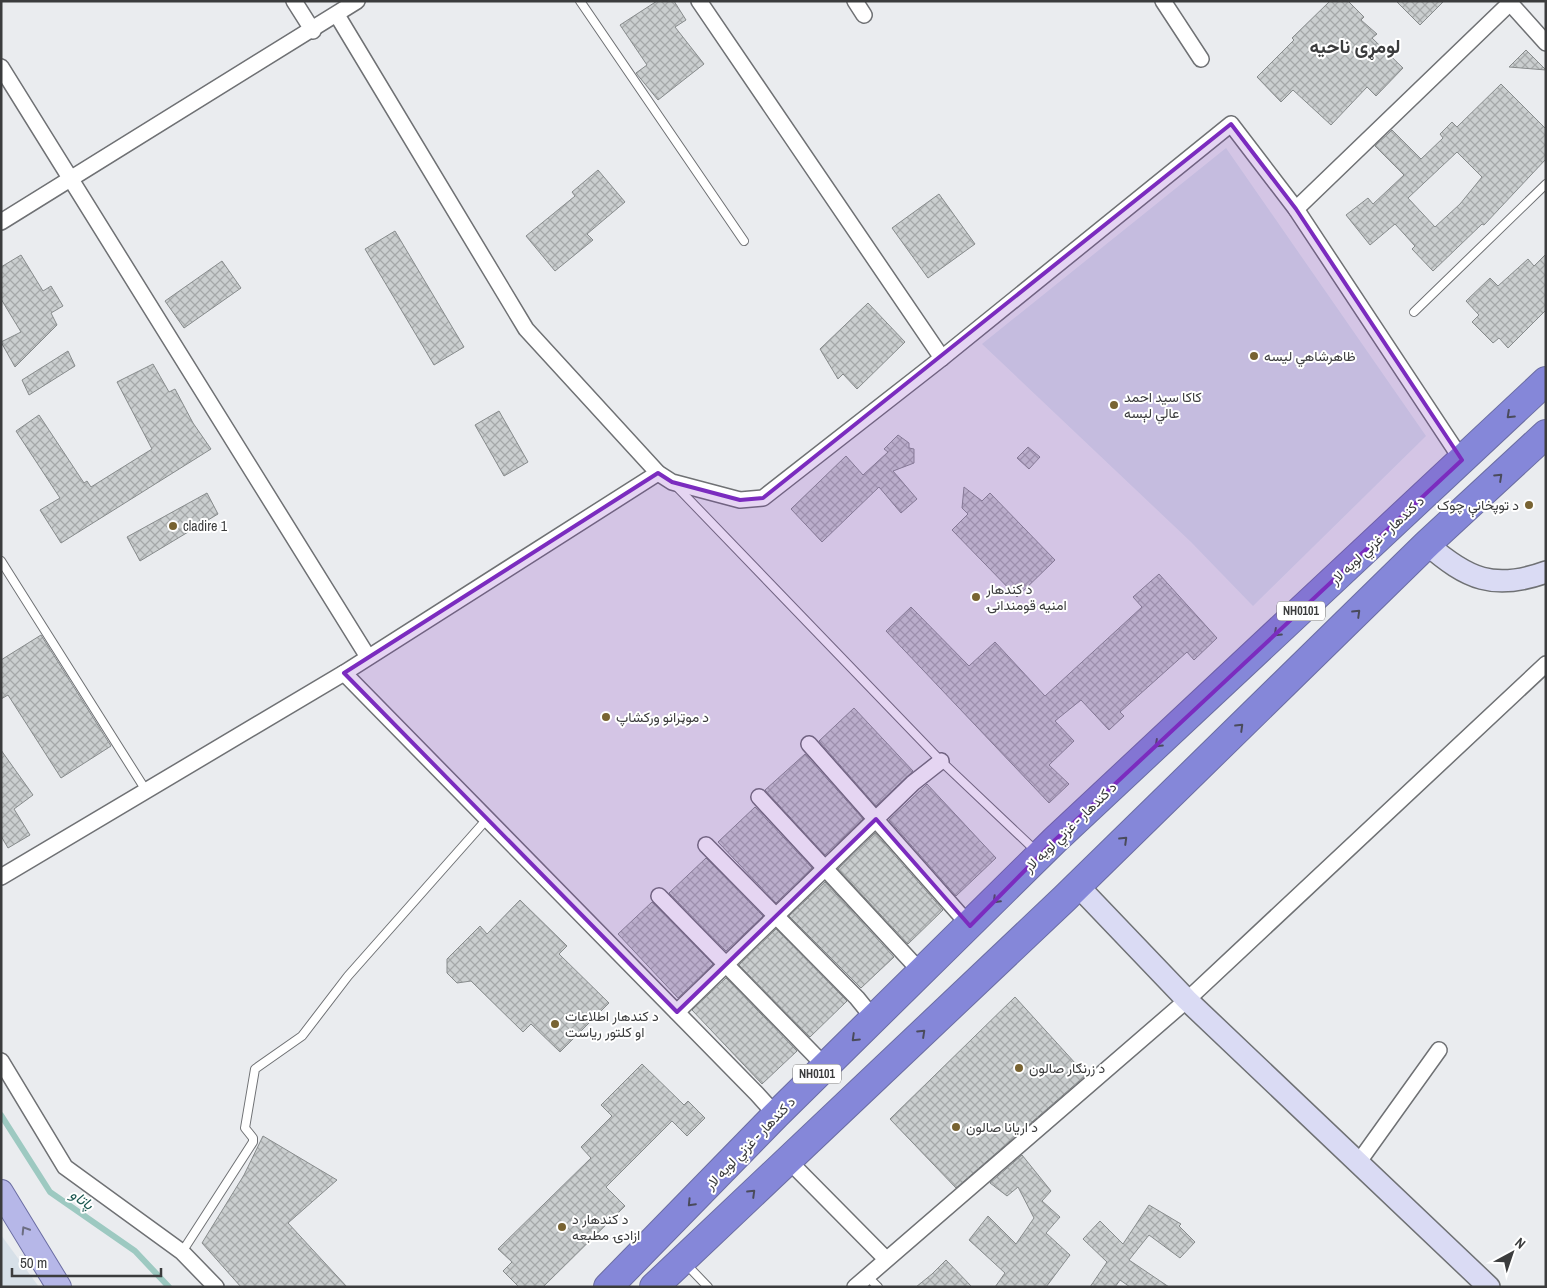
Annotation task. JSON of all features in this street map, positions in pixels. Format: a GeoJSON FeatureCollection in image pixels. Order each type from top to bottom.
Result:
{"type":"FeatureCollection","features":[{"type":"Feature","properties":{"kind":"highway","name":"د کندهار - غزني لويه لار"},"geometry":{"type":"LineString","coordinates":[[608,1287],[825,1066],[1040,856],[1546,381]]}},
{"type":"Feature","properties":{"kind":"highway","name":"NH0101"},"geometry":{"type":"LineString","coordinates":[[654,1287],[787,1159],[1078,886],[1427,544],[1546,434]]}},
{"type":"Feature","properties":{"kind":"main road"},"geometry":{"type":"LineString","coordinates":[[1427,544],[1447,562],[1470,575],[1496,582],[1523,580],[1546,572]]}},
{"type":"Feature","properties":{"kind":"main road"},"geometry":{"type":"LineString","coordinates":[[1078,886],[1187,1000],[1489,1287]]}},
{"type":"Feature","properties":{"kind":"main road"},"geometry":{"type":"LineString","coordinates":[[1,1192],[60,1287]]}},
{"type":"Feature","properties":{"kind":"street"},"geometry":{"type":"LineString","coordinates":[[294,1],[313,31]]}},
{"type":"Feature","properties":{"kind":"street"},"geometry":{"type":"LineString","coordinates":[[1,222],[69,178],[313,31],[357,1]]}},
{"type":"Feature","properties":{"kind":"street"},"geometry":{"type":"LineString","coordinates":[[699,1],[942,358]]}},
{"type":"Feature","properties":{"kind":"street"},"geometry":{"type":"LineString","coordinates":[[855,1],[864,15]]}},
{"type":"Feature","properties":{"kind":"street"},"geometry":{"type":"LineString","coordinates":[[1163,1],[1201,59]]}},
{"type":"Feature","properties":{"kind":"street"},"geometry":{"type":"LineString","coordinates":[[1296,209],[1511,2],[1546,43]]}},
{"type":"Feature","properties":{"kind":"street"},"geometry":{"type":"LineString","coordinates":[[337,15],[526,330],[658,473],[672,482],[740,500],[763,498],[942,358],[1231,124],[1296,209],[1462,460]]}},
{"type":"Feature","properties":{"kind":"street"},"geometry":{"type":"LineString","coordinates":[[1,67],[368,657]]}},
{"type":"Feature","properties":{"kind":"street"},"geometry":{"type":"LineString","coordinates":[[1,877],[147,792],[344,673],[658,473]]}},
{"type":"Feature","properties":{"kind":"street"},"geometry":{"type":"LineString","coordinates":[[855,1287],[872,1282],[886,1259],[1187,1000],[1546,664]]}},
{"type":"Feature","properties":{"kind":"street"},"geometry":{"type":"LineString","coordinates":[[344,673],[776,1115]]}},
{"type":"Feature","properties":{"kind":"street"},"geometry":{"type":"LineString","coordinates":[[809,744],[970,926]]}},
{"type":"Feature","properties":{"kind":"street"},"geometry":{"type":"LineString","coordinates":[[677,1012],[876,819],[941,760]]}},
{"type":"Feature","properties":{"kind":"street"},"geometry":{"type":"LineString","coordinates":[[759,797],[922,973]]}},
{"type":"Feature","properties":{"kind":"street"},"geometry":{"type":"LineString","coordinates":[[706,845],[874,1019]]}},
{"type":"Feature","properties":{"kind":"street"},"geometry":{"type":"LineString","coordinates":[[659,896],[825,1066]]}},
{"type":"Feature","properties":{"kind":"street"},"geometry":{"type":"LineString","coordinates":[[1358,1163],[1439,1050]]}},
{"type":"Feature","properties":{"kind":"street"},"geometry":{"type":"LineString","coordinates":[[1,1061],[65,1167],[182,1252],[216,1287]]}},
{"type":"Feature","properties":{"kind":"street"},"geometry":{"type":"LineString","coordinates":[[787,1159],[886,1259]]}},
{"type":"Feature","properties":{"kind":"lane"},"geometry":{"type":"LineString","coordinates":[[580,1],[744,241]]}},
{"type":"Feature","properties":{"kind":"lane"},"geometry":{"type":"LineString","coordinates":[[1414,312],[1546,184]]}},
{"type":"Feature","properties":{"kind":"lane"},"geometry":{"type":"LineString","coordinates":[[672,482],[941,760],[1040,856]]}},
{"type":"Feature","properties":{"kind":"lane"},"geometry":{"type":"LineString","coordinates":[[1,561],[147,792]]}},
{"type":"Feature","properties":{"kind":"lane"},"geometry":{"type":"LineString","coordinates":[[182,1252],[253,1142],[253,1138],[245,1128],[255,1069],[302,1036],[348,976],[487,819]]}},
{"type":"Feature","properties":{"kind":"lane"},"geometry":{"type":"LineString","coordinates":[[682,1260],[708,1287]]}},
{"type":"Feature","properties":{"kind":"highlighted area"},"geometry":{"type":"Polygon","coordinates":[[[1231,124],[1296,209],[1462,460],[1055,840],[970,926],[876,819],[677,1012],[344,673],[658,473],[672,482],[740,500],[763,498],[1231,124]]]}},
{"type":"Feature","properties":{"kind":"shaded area","name":"ظاهرشاهي لیسه"},"geometry":{"type":"Polygon","coordinates":[[[1226,148],[1426,436],[1253,606],[1191,542],[982,344],[1226,148]]]}},
{"type":"Feature","properties":{"kind":"shaded area"},"geometry":{"type":"Polygon","coordinates":[[[1,1235],[39,1287],[1,1287],[1,1235]]]}},
{"type":"Feature","properties":{"kind":"building"},"geometry":{"type":"Polygon","coordinates":[[[657,1],[674,1],[686,20],[675,27],[704,64],[658,100],[636,73],[647,65],[620,25],[657,1]]]}},
{"type":"Feature","properties":{"kind":"building"},"geometry":{"type":"Polygon","coordinates":[[[1330,1],[1348,1],[1364,17],[1361,20],[1377,34],[1372,38],[1403,68],[1376,96],[1367,87],[1331,125],[1293,90],[1281,102],[1257,77],[1294,40],[1292,38],[1330,1]]]}},
{"type":"Feature","properties":{"kind":"building"},"geometry":{"type":"Polygon","coordinates":[[[1396,1],[1444,1],[1420,25],[1396,1]]]}},
{"type":"Feature","properties":{"kind":"building"},"geometry":{"type":"Polygon","coordinates":[[[1526,50],[1546,70],[1509,67],[1526,50]]]}},
{"type":"Feature","properties":{"kind":"building"},"geometry":{"type":"Polygon","coordinates":[[[1501,84],[1546,129],[1546,159],[1484,225],[1482,224],[1433,271],[1412,249],[1415,246],[1395,224],[1370,245],[1346,215],[1368,198],[1373,204],[1404,175],[1375,146],[1392,130],[1421,159],[1443,138],[1440,134],[1452,122],[1457,127],[1501,84]],[[1457,152],[1408,198],[1435,227],[1460,204],[1482,177],[1457,152]]]}},
{"type":"Feature","properties":{"kind":"building"},"geometry":{"type":"Polygon","coordinates":[[[598,170],[625,202],[587,234],[593,240],[555,271],[526,236],[575,196],[572,192],[598,170]]]}},
{"type":"Feature","properties":{"kind":"building"},"geometry":{"type":"Polygon","coordinates":[[[939,194],[975,244],[928,278],[892,228],[939,194]]]}},
{"type":"Feature","properties":{"kind":"building"},"geometry":{"type":"Polygon","coordinates":[[[395,231],[464,347],[434,365],[365,249],[395,231]]]}},
{"type":"Feature","properties":{"kind":"building"},"geometry":{"type":"Polygon","coordinates":[[[1546,254],[1546,310],[1508,348],[1499,338],[1493,343],[1472,322],[1479,315],[1466,301],[1490,278],[1498,286],[1528,259],[1534,266],[1546,254]]]}},
{"type":"Feature","properties":{"kind":"building"},"geometry":{"type":"Polygon","coordinates":[[[21,255],[43,291],[51,286],[63,306],[51,313],[57,325],[15,367],[1,342],[21,332],[1,299],[1,267],[21,255]]]}},
{"type":"Feature","properties":{"kind":"building"},"geometry":{"type":"Polygon","coordinates":[[[222,261],[241,288],[184,328],[165,301],[222,261]]]}},
{"type":"Feature","properties":{"kind":"building"},"geometry":{"type":"Polygon","coordinates":[[[868,303],[905,342],[857,389],[843,374],[838,379],[820,349],[868,303]]]}},
{"type":"Feature","properties":{"kind":"building"},"geometry":{"type":"Polygon","coordinates":[[[68,351],[75,366],[29,395],[22,380],[68,351]]]}},
{"type":"Feature","properties":{"kind":"building"},"geometry":{"type":"Polygon","coordinates":[[[153,364],[169,392],[175,389],[193,423],[211,449],[61,543],[40,510],[60,498],[16,431],[39,415],[84,483],[87,481],[91,487],[152,449],[117,382],[153,364]]]}},
{"type":"Feature","properties":{"kind":"building"},"geometry":{"type":"Polygon","coordinates":[[[499,411],[528,462],[504,476],[475,425],[499,411]]]}},
{"type":"Feature","properties":{"kind":"building"},"geometry":{"type":"Polygon","coordinates":[[[898,435],[909,443],[909,448],[914,449],[914,463],[893,471],[917,499],[901,513],[879,487],[822,542],[791,509],[846,456],[863,475],[888,452],[884,449],[898,435]]]}},
{"type":"Feature","properties":{"kind":"building"},"geometry":{"type":"Polygon","coordinates":[[[1028,447],[1040,457],[1029,469],[1017,458],[1028,447]]]}},
{"type":"Feature","properties":{"kind":"building"},"geometry":{"type":"Polygon","coordinates":[[[964,487],[982,501],[990,493],[1055,560],[1017,597],[952,530],[968,514],[962,508],[964,487]]]}},
{"type":"Feature","properties":{"kind":"building","name":"cladire 1"},"geometry":{"type":"Polygon","coordinates":[[[207,493],[218,514],[140,561],[127,537],[207,493]]]}},
{"type":"Feature","properties":{"kind":"building"},"geometry":{"type":"Polygon","coordinates":[[[1159,574],[1217,638],[1194,660],[1187,652],[1120,712],[1124,716],[1109,730],[1081,700],[1055,721],[1074,741],[1049,765],[1069,784],[1049,803],[886,631],[911,607],[969,666],[995,642],[1045,696],[1142,607],[1133,597],[1159,574]]]}},
{"type":"Feature","properties":{"kind":"building"},"geometry":{"type":"Polygon","coordinates":[[[41,635],[111,746],[61,778],[8,695],[1,699],[1,660],[41,635]]]}},
{"type":"Feature","properties":{"kind":"building"},"geometry":{"type":"Polygon","coordinates":[[[854,708],[913,771],[876,806],[819,741],[854,708]]]}},
{"type":"Feature","properties":{"kind":"building"},"geometry":{"type":"Polygon","coordinates":[[[1,750],[33,795],[14,809],[30,835],[8,848],[1,836],[1,750]]]}},
{"type":"Feature","properties":{"kind":"building"},"geometry":{"type":"Polygon","coordinates":[[[805,754],[863,819],[825,855],[765,790],[805,754]]]}},
{"type":"Feature","properties":{"kind":"building"},"geometry":{"type":"Polygon","coordinates":[[[927,784],[996,858],[956,896],[889,820],[927,784]]]}},
{"type":"Feature","properties":{"kind":"building"},"geometry":{"type":"Polygon","coordinates":[[[755,807],[812,868],[776,903],[718,842],[755,807]]]}},
{"type":"Feature","properties":{"kind":"building"},"geometry":{"type":"Polygon","coordinates":[[[875,833],[943,910],[908,944],[838,869],[875,833]]]}},
{"type":"Feature","properties":{"kind":"building"},"geometry":{"type":"Polygon","coordinates":[[[706,858],[763,916],[726,951],[669,893],[706,858]]]}},
{"type":"Feature","properties":{"kind":"building"},"geometry":{"type":"Polygon","coordinates":[[[825,882],[894,957],[861,988],[789,916],[825,882]]]}},
{"type":"Feature","properties":{"kind":"building"},"geometry":{"type":"Polygon","coordinates":[[[520,900],[567,946],[559,954],[609,1003],[560,1052],[531,1024],[523,1032],[471,981],[457,983],[447,973],[447,959],[480,926],[487,934],[520,900]]]}},
{"type":"Feature","properties":{"kind":"building"},"geometry":{"type":"Polygon","coordinates":[[[652,902],[713,964],[678,998],[618,934],[652,902]]]}},
{"type":"Feature","properties":{"kind":"building"},"geometry":{"type":"Polygon","coordinates":[[[776,929],[847,1001],[810,1037],[739,965],[776,929]]]}},
{"type":"Feature","properties":{"kind":"building"},"geometry":{"type":"Polygon","coordinates":[[[726,978],[797,1051],[762,1084],[692,1010],[726,978]]]}},
{"type":"Feature","properties":{"kind":"building"},"geometry":{"type":"Polygon","coordinates":[[[1015,997],[1086,1075],[956,1188],[890,1119],[1015,997]]]}},
{"type":"Feature","properties":{"kind":"building"},"geometry":{"type":"Polygon","coordinates":[[[642,1064],[684,1105],[688,1101],[705,1118],[687,1136],[672,1121],[606,1187],[625,1206],[543,1287],[519,1287],[503,1271],[512,1262],[498,1249],[591,1158],[581,1147],[612,1116],[601,1105],[642,1064]]]}},
{"type":"Feature","properties":{"kind":"building"},"geometry":{"type":"Polygon","coordinates":[[[263,1136],[337,1180],[288,1223],[347,1287],[241,1287],[202,1243],[244,1175],[263,1136]]]}},
{"type":"Feature","properties":{"kind":"building"},"geometry":{"type":"Polygon","coordinates":[[[1022,1155],[1051,1191],[1042,1201],[1060,1217],[1046,1233],[1070,1255],[1046,1287],[995,1287],[1005,1273],[969,1240],[988,1216],[1016,1244],[1034,1218],[1018,1187],[1007,1196],[990,1183],[1022,1155]]]}},
{"type":"Feature","properties":{"kind":"building"},"geometry":{"type":"Polygon","coordinates":[[[1149,1205],[1181,1224],[1179,1226],[1195,1242],[1180,1258],[1149,1235],[1129,1260],[1169,1287],[1130,1287],[1120,1280],[1115,1287],[1090,1287],[1107,1262],[1083,1239],[1100,1221],[1123,1244],[1149,1205]]]}},
{"type":"Feature","properties":{"kind":"building"},"geometry":{"type":"Polygon","coordinates":[[[946,1260],[972,1287],[916,1287],[932,1274],[946,1260]]]}},
{"type":"Feature","properties":{"kind":"waterway","name":"پاتاو"},"geometry":{"type":"LineString","coordinates":[[1,1115],[50,1192],[135,1251],[169,1287]]}},
{"type":"Feature","properties":{"kind":"place","name":"ظاهرشاهي لیسه"},"geometry":{"type":"Point","coordinates":[1254,356]}},
{"type":"Feature","properties":{"kind":"place","name":"کاکا سید احمد عالي لېسه"},"geometry":{"type":"Point","coordinates":[1114,405]}},
{"type":"Feature","properties":{"kind":"place","name":"د توپخانې چوک"},"geometry":{"type":"Point","coordinates":[1529,505]}},
{"type":"Feature","properties":{"kind":"place","name":"cladire 1"},"geometry":{"type":"Point","coordinates":[173,526]}},
{"type":"Feature","properties":{"kind":"place","name":"د کندهار امنيه قومندانۍ"},"geometry":{"type":"Point","coordinates":[976,597]}},
{"type":"Feature","properties":{"kind":"place","name":"د موټرانو ورکشاپ"},"geometry":{"type":"Point","coordinates":[606,717]}},
{"type":"Feature","properties":{"kind":"place","name":"د کندهار اطلاعات او کلتور رياست"},"geometry":{"type":"Point","coordinates":[555,1024]}},
{"type":"Feature","properties":{"kind":"place","name":"د زرنګار صالون"},"geometry":{"type":"Point","coordinates":[1019,1068]}},
{"type":"Feature","properties":{"kind":"place","name":"د اریانا صالون"},"geometry":{"type":"Point","coordinates":[956,1127]}},
{"type":"Feature","properties":{"kind":"place","name":"د کندهار د ازادۍ مطبعه"},"geometry":{"type":"Point","coordinates":[562,1227]}},
{"type":"Feature","properties":{"kind":"district","name":"لومړی ناحیه"},"geometry":{"type":"Point","coordinates":[1355,46]}}]}
